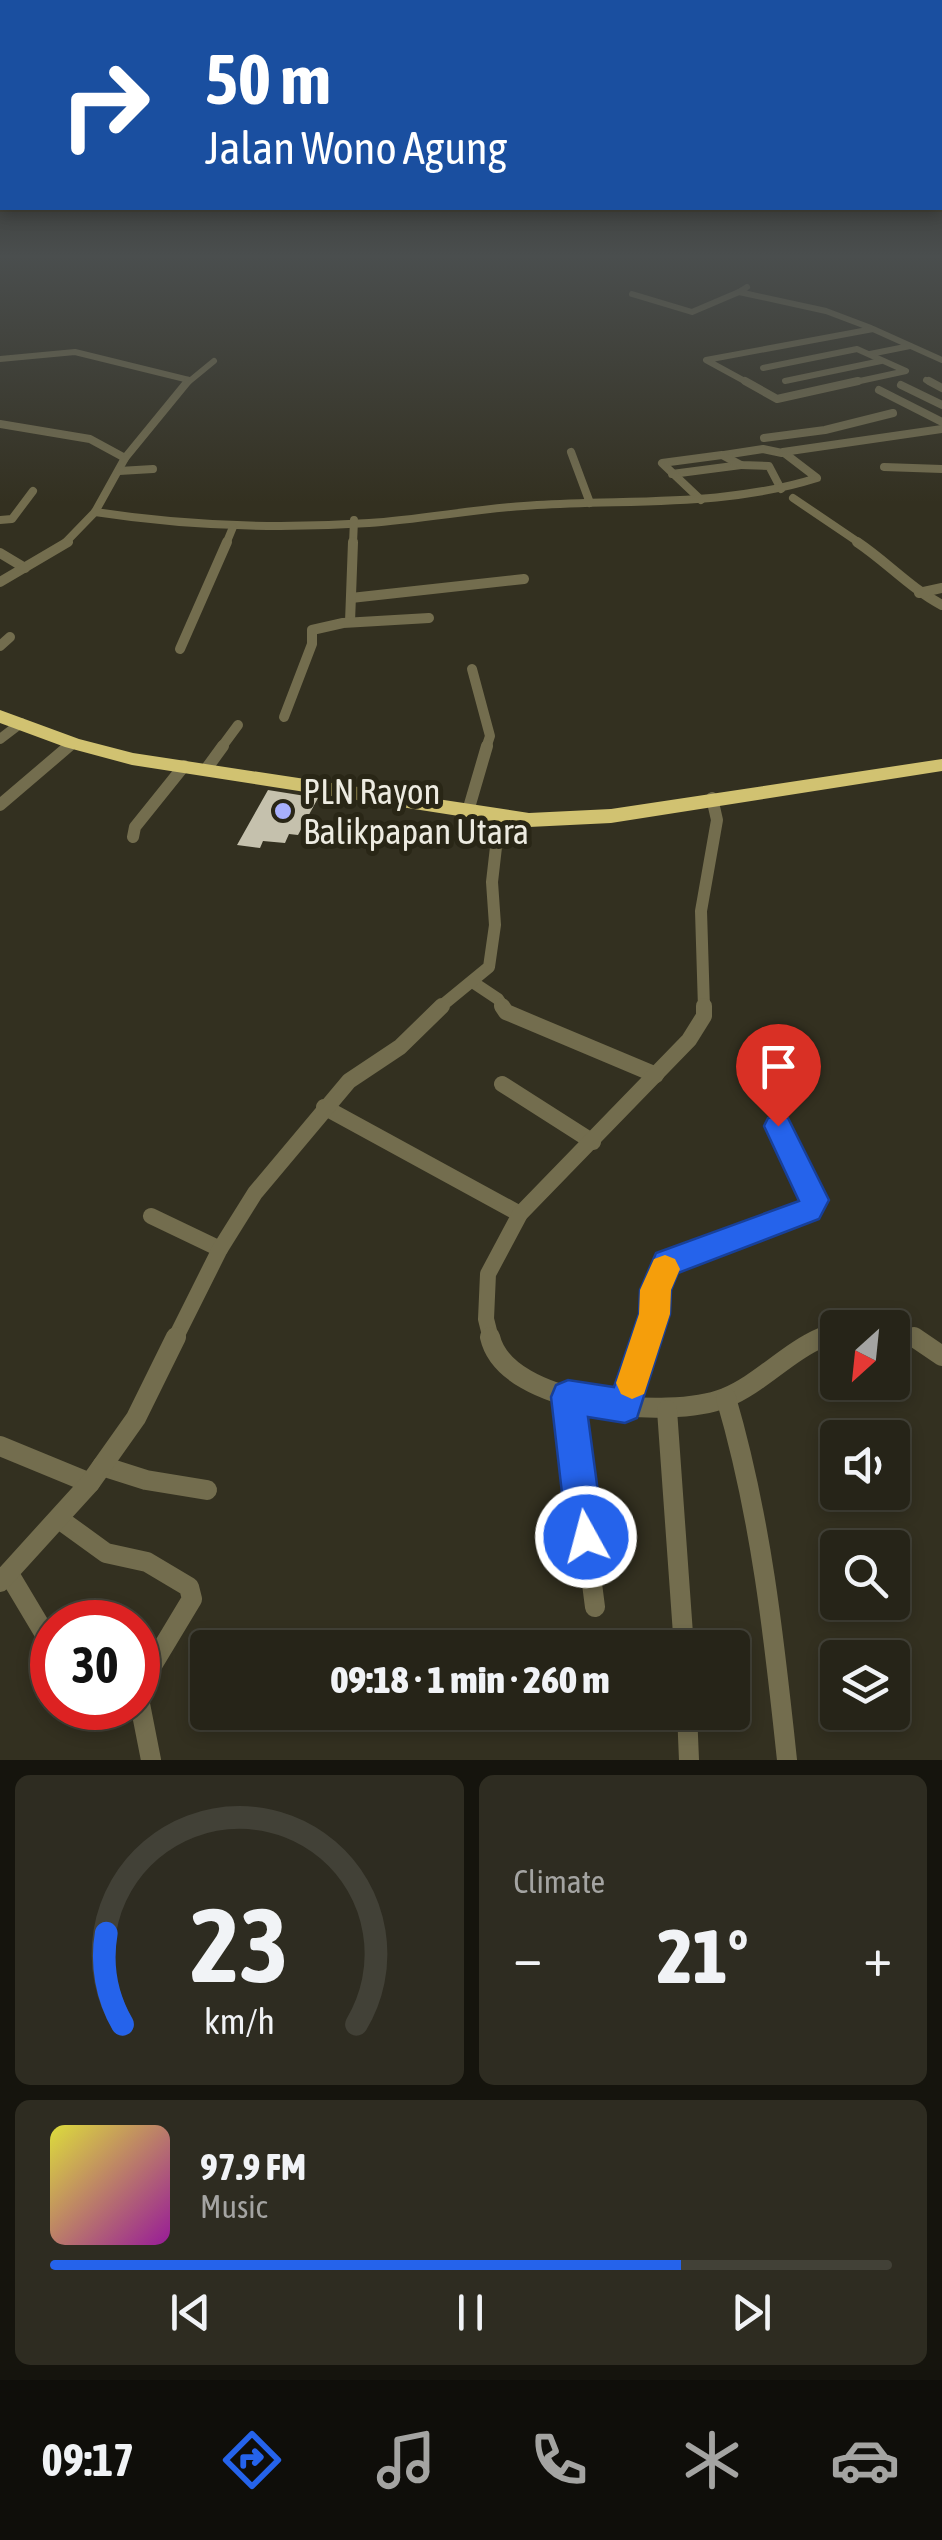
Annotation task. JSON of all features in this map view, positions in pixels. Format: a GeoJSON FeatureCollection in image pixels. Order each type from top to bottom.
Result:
{"type":"FeatureCollection","features":[{"type":"Feature","properties":{"kind":"highway"},"geometry":{"type":"LineString","coordinates":[[6,719],[72,743],[132,758],[512,819],[611,816],[942,765]]}},
{"type":"Feature","properties":{"kind":"street"},"geometry":{"type":"LineString","coordinates":[[808,392],[763,368],[860,350],[906,371],[777,399],[706,360],[818,339]]}},
{"type":"Feature","properties":{"kind":"street"},"geometry":{"type":"LineString","coordinates":[[895,339],[942,360]]}},
{"type":"Feature","properties":{"kind":"street"},"geometry":{"type":"LineString","coordinates":[[870,354],[910,346]]}},
{"type":"Feature","properties":{"kind":"street"},"geometry":{"type":"LineString","coordinates":[[0,359],[75,352],[189,380]]}},
{"type":"Feature","properties":{"kind":"street"},"geometry":{"type":"LineString","coordinates":[[831,354],[855,366]]}},
{"type":"Feature","properties":{"kind":"street"},"geometry":{"type":"LineString","coordinates":[[785,380],[881,360]]}},
{"type":"Feature","properties":{"kind":"street"},"geometry":{"type":"LineString","coordinates":[[0,582],[60,549],[95,512],[125,458],[189,380],[214,361]]}},
{"type":"Feature","properties":{"kind":"street"},"geometry":{"type":"LineString","coordinates":[[926,380],[942,388]]}},
{"type":"Feature","properties":{"kind":"street"},"geometry":{"type":"LineString","coordinates":[[901,385],[942,404]]}},
{"type":"Feature","properties":{"kind":"street"},"geometry":{"type":"LineString","coordinates":[[880,390],[942,422]]}},
{"type":"Feature","properties":{"kind":"street"},"geometry":{"type":"LineString","coordinates":[[764,438],[825,430],[893,413]]}},
{"type":"Feature","properties":{"kind":"street"},"geometry":{"type":"LineString","coordinates":[[821,417],[838,427]]}},
{"type":"Feature","properties":{"kind":"street"},"geometry":{"type":"LineString","coordinates":[[701,500],[664,462],[882,440],[942,422]]}},
{"type":"Feature","properties":{"kind":"street"},"geometry":{"type":"LineString","coordinates":[[0,424],[90,439],[125,458]]}},
{"type":"Feature","properties":{"kind":"street"},"geometry":{"type":"LineString","coordinates":[[854,424],[882,440]]}},
{"type":"Feature","properties":{"kind":"street"},"geometry":{"type":"LineString","coordinates":[[825,430],[832,447]]}},
{"type":"Feature","properties":{"kind":"street"},"geometry":{"type":"LineString","coordinates":[[571,452],[590,503]]}},
{"type":"Feature","properties":{"kind":"street"},"geometry":{"type":"LineString","coordinates":[[95,512],[165,525],[369,522],[504,508],[701,500],[781,489],[817,478],[782,453]]}},
{"type":"Feature","properties":{"kind":"street"},"geometry":{"type":"LineString","coordinates":[[722,455],[741,465]]}},
{"type":"Feature","properties":{"kind":"street"},"geometry":{"type":"LineString","coordinates":[[672,474],[741,465],[769,466],[781,489]]}},
{"type":"Feature","properties":{"kind":"street"},"geometry":{"type":"LineString","coordinates":[[884,467],[942,470]]}},
{"type":"Feature","properties":{"kind":"street"},"geometry":{"type":"LineString","coordinates":[[119,471],[153,469]]}},
{"type":"Feature","properties":{"kind":"street"},"geometry":{"type":"LineString","coordinates":[[0,520],[12,519],[33,490]]}},
{"type":"Feature","properties":{"kind":"street"},"geometry":{"type":"LineString","coordinates":[[793,498],[884,560],[918,592],[942,605]]}},
{"type":"Feature","properties":{"kind":"street"},"geometry":{"type":"LineString","coordinates":[[350,622],[354,520]]}},
{"type":"Feature","properties":{"kind":"street"},"geometry":{"type":"LineString","coordinates":[[180,649],[234,526]]}},
{"type":"Feature","properties":{"kind":"street"},"geometry":{"type":"LineString","coordinates":[[0,553],[24,568]]}},
{"type":"Feature","properties":{"kind":"street"},"geometry":{"type":"LineString","coordinates":[[351,598],[524,579]]}},
{"type":"Feature","properties":{"kind":"street"},"geometry":{"type":"LineString","coordinates":[[918,592],[942,588]]}},
{"type":"Feature","properties":{"kind":"street"},"geometry":{"type":"LineString","coordinates":[[284,717],[312,644],[312,630],[350,622],[429,618]]}},
{"type":"Feature","properties":{"kind":"street"},"geometry":{"type":"LineString","coordinates":[[0,646],[10,636]]}},
{"type":"Feature","properties":{"kind":"street"},"geometry":{"type":"LineString","coordinates":[[468,810],[490,736],[472,668]]}},
{"type":"Feature","properties":{"kind":"street"},"geometry":{"type":"LineString","coordinates":[[0,739],[6,719]]}},
{"type":"Feature","properties":{"kind":"street"},"geometry":{"type":"LineString","coordinates":[[207,768],[238,725]]}},
{"type":"Feature","properties":{"kind":"street"},"geometry":{"type":"LineString","coordinates":[[0,804],[72,743]]}},
{"type":"Feature","properties":{"kind":"street"},"geometry":{"type":"LineString","coordinates":[[133,837],[135,827],[184,766]]}},
{"type":"Feature","properties":{"kind":"street"},"geometry":{"type":"LineString","coordinates":[[712,798],[717,820],[700,912],[704,1016],[689,1040],[520,1214],[488,1274],[486,1320],[493,1350],[527,1382],[568,1397],[668,1410],[726,1398],[801,1346],[820,1338]]}},
{"type":"Feature","properties":{"kind":"street"},"geometry":{"type":"LineString","coordinates":[[30,1615],[4,1578],[90,1484],[136,1418],[220,1249],[255,1192],[349,1081],[400,1048],[428,1016],[474,983],[492,960],[496,847],[512,819]]}},
{"type":"Feature","properties":{"kind":"street"},"geometry":{"type":"LineString","coordinates":[[474,983],[498,999],[506,1012],[656,1075]]}},
{"type":"Feature","properties":{"kind":"street"},"geometry":{"type":"LineString","coordinates":[[502,1084],[593,1142]]}},
{"type":"Feature","properties":{"kind":"street"},"geometry":{"type":"LineString","coordinates":[[324,1107],[520,1214]]}},
{"type":"Feature","properties":{"kind":"street"},"geometry":{"type":"LineString","coordinates":[[625,1406],[654,1314],[655,1290],[667,1263],[809,1210],[815,1200],[778,1126]]}},
{"type":"Feature","properties":{"kind":"street"},"geometry":{"type":"LineString","coordinates":[[152,1216],[220,1249]]}},
{"type":"Feature","properties":{"kind":"street"},"geometry":{"type":"LineString","coordinates":[[910,1336],[942,1356]]}},
{"type":"Feature","properties":{"kind":"street"},"geometry":{"type":"LineString","coordinates":[[568,1397],[594,1607]]}},
{"type":"Feature","properties":{"kind":"street"},"geometry":{"type":"LineString","coordinates":[[726,1398],[747,1470],[766,1568],[786,1760]]}},
{"type":"Feature","properties":{"kind":"street"},"geometry":{"type":"LineString","coordinates":[[668,1410],[683,1630]]}},
{"type":"Feature","properties":{"kind":"street"},"geometry":{"type":"LineString","coordinates":[[0,1446],[90,1484]]}},
{"type":"Feature","properties":{"kind":"street"},"geometry":{"type":"LineString","coordinates":[[102,1466],[146,1480],[207,1490]]}},
{"type":"Feature","properties":{"kind":"street"},"geometry":{"type":"LineString","coordinates":[[59,1519],[106,1553],[147,1562],[189,1588],[192,1600],[142,1682],[140,1704],[151,1760]]}},
{"type":"Feature","properties":{"kind":"street"},"geometry":{"type":"LineString","coordinates":[[688,1730],[689,1760]]}},
{"type":"Feature","properties":{"kind":"building","name":"PLN Rayon Balikpapan Utara"},"geometry":{"type":"Polygon","coordinates":[[[268,790],[318,798],[298,835],[289,834],[285,843],[263,841],[260,848],[237,845],[268,790]]]}},
{"type":"Feature","properties":{"kind":"slow traffic"},"geometry":{"type":"LineString","coordinates":[[632,1383],[654,1314],[655,1290],[665,1269]]}},
{"type":"Feature","properties":{"kind":"place","name":"PLN Rayon Balikpapan Utara"},"geometry":{"type":"Point","coordinates":[283,811]}},
{"type":"Feature","properties":{"kind":"route"},"geometry":{"type":"LineString","coordinates":[[586,1537],[568,1397],[625,1406],[654,1314],[655,1290],[667,1263],[809,1210],[815,1200],[778,1126]]}}]}
